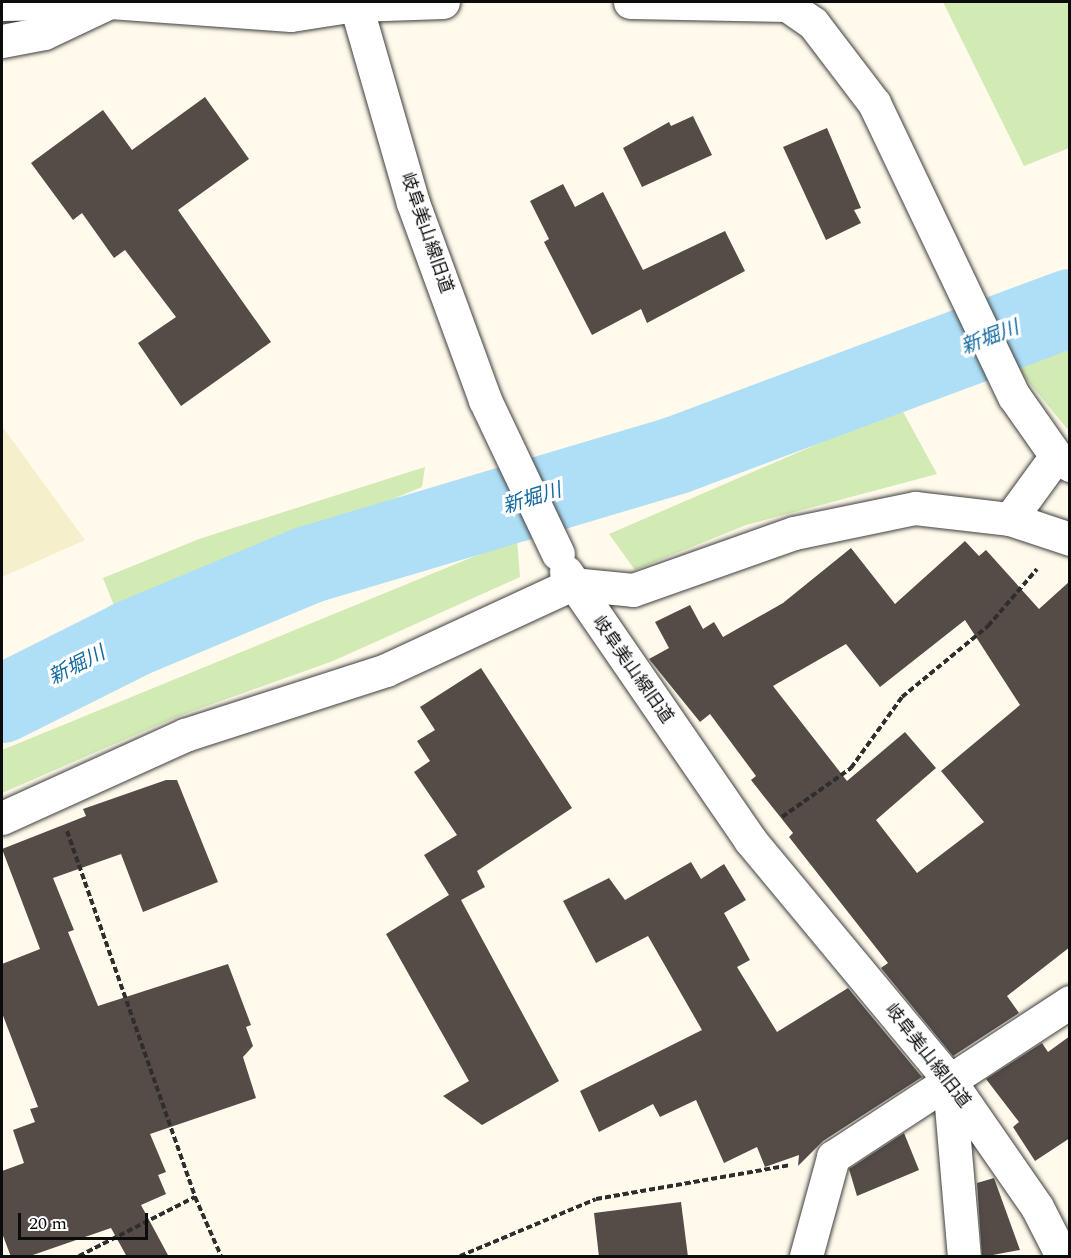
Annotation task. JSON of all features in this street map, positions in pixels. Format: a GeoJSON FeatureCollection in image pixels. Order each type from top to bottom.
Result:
{"type":"FeatureCollection","features":[{"type":"Feature","properties":{"kind":"street"},"geometry":{"type":"LineString","coordinates":[[2,41],[44,33],[110,2]]}},
{"type":"Feature","properties":{"kind":"street"},"geometry":{"type":"LineString","coordinates":[[2,4],[110,2],[291,15],[355,3],[442,2]]}},
{"type":"Feature","properties":{"kind":"street"},"geometry":{"type":"LineString","coordinates":[[630,2],[787,5],[813,23],[874,102],[920,194],[1014,396],[1063,461],[1010,519]]}},
{"type":"Feature","properties":{"kind":"street","name":"岐阜美山線旧道"},"geometry":{"type":"LineString","coordinates":[[355,3],[413,203],[486,400],[572,584],[750,840],[949,1080],[1036,1207],[1062,1257]]}},
{"type":"Feature","properties":{"kind":"street"},"geometry":{"type":"LineString","coordinates":[[2,818],[185,735],[386,670],[572,584],[633,590],[794,533],[915,508],[1010,519],[1067,538]]}},
{"type":"Feature","properties":{"kind":"street"},"geometry":{"type":"LineString","coordinates":[[806,1257],[832,1157],[1070,1002]]}},
{"type":"Feature","properties":{"kind":"street"},"geometry":{"type":"LineString","coordinates":[[949,1080],[964,1257]]}},
{"type":"Feature","properties":{"kind":"path"},"geometry":{"type":"LineString","coordinates":[[750,840],[851,768],[902,697],[988,626],[1067,538]]}},
{"type":"Feature","properties":{"kind":"path"},"geometry":{"type":"LineString","coordinates":[[55,795],[195,1197],[221,1257]]}},
{"type":"Feature","properties":{"kind":"path"},"geometry":{"type":"LineString","coordinates":[[460,1257],[596,1199],[832,1157]]}},
{"type":"Feature","properties":{"kind":"path"},"geometry":{"type":"LineString","coordinates":[[80,1257],[195,1197]]}},
{"type":"Feature","properties":{"kind":"shaded area"},"geometry":{"type":"Polygon","coordinates":[[[2,426],[85,540],[2,577],[2,426]]]}},
{"type":"Feature","properties":{"kind":"green space"},"geometry":{"type":"Polygon","coordinates":[[[943,2],[1069,2],[1069,148],[1024,166],[943,2]]]}},
{"type":"Feature","properties":{"kind":"green space"},"geometry":{"type":"Polygon","coordinates":[[[1069,337],[1069,431],[1014,364],[1069,337]]]}},
{"type":"Feature","properties":{"kind":"green space"},"geometry":{"type":"Polygon","coordinates":[[[901,408],[937,474],[746,525],[635,570],[609,534],[901,408]]]}},
{"type":"Feature","properties":{"kind":"green space"},"geometry":{"type":"Polygon","coordinates":[[[425,467],[422,487],[117,613],[103,578],[199,539],[425,467]]]}},
{"type":"Feature","properties":{"kind":"green space"},"geometry":{"type":"Polygon","coordinates":[[[517,539],[520,577],[333,661],[179,716],[2,793],[2,750],[517,539]]]}},
{"type":"Feature","properties":{"kind":"building"},"geometry":{"type":"Polygon","coordinates":[[[205,97],[249,159],[178,210],[271,342],[181,406],[138,343],[176,317],[125,250],[114,258],[82,213],[73,220],[31,163],[103,110],[132,150],[205,97]]]}},
{"type":"Feature","properties":{"kind":"building"},"geometry":{"type":"Polygon","coordinates":[[[693,116],[712,155],[642,187],[623,148],[669,122],[671,126],[693,116]]]}},
{"type":"Feature","properties":{"kind":"building"},"geometry":{"type":"Polygon","coordinates":[[[827,128],[861,208],[854,210],[861,223],[826,240],[783,147],[827,128]]]}},
{"type":"Feature","properties":{"kind":"building"},"geometry":{"type":"Polygon","coordinates":[[[563,184],[575,207],[603,192],[643,270],[725,231],[745,271],[647,323],[641,309],[592,335],[544,242],[549,239],[530,201],[563,184]]]}},
{"type":"Feature","properties":{"kind":"building"},"geometry":{"type":"Polygon","coordinates":[[[965,541],[979,556],[986,550],[1039,609],[1070,581],[1070,947],[1007,996],[1019,1013],[953,1056],[881,968],[888,963],[789,837],[793,833],[751,780],[756,776],[710,714],[700,722],[649,659],[669,648],[655,622],[690,605],[703,629],[714,622],[723,637],[783,603],[851,548],[895,604],[965,541]],[[965,620],[880,687],[846,644],[773,686],[847,781],[905,732],[936,768],[876,820],[917,873],[984,822],[941,771],[1020,705],[965,620]]]}},
{"type":"Feature","properties":{"kind":"building"},"geometry":{"type":"Polygon","coordinates":[[[481,668],[572,808],[477,871],[485,887],[461,900],[559,1081],[482,1125],[443,1096],[469,1081],[386,934],[449,895],[424,855],[457,835],[414,772],[430,761],[417,741],[435,730],[420,707],[481,668]]]}},
{"type":"Feature","properties":{"kind":"building"},"geometry":{"type":"Polygon","coordinates":[[[166,780],[177,780],[218,882],[143,912],[121,854],[53,878],[74,930],[68,932],[98,1006],[228,964],[251,1025],[246,1027],[253,1046],[243,1057],[256,1098],[150,1134],[166,1172],[158,1175],[166,1194],[141,1205],[169,1257],[127,1257],[111,1228],[27,1257],[11,1257],[2,1233],[2,1171],[24,1163],[13,1130],[35,1122],[30,1109],[38,1107],[2,1013],[2,964],[40,949],[2,849],[86,816],[83,809],[166,780]]]}},
{"type":"Feature","properties":{"kind":"building"},"geometry":{"type":"Polygon","coordinates":[[[691,862],[701,879],[724,864],[746,900],[724,913],[750,960],[737,967],[777,1032],[848,988],[922,1077],[823,1141],[798,1166],[799,1155],[765,1167],[757,1147],[724,1163],[696,1100],[660,1117],[653,1104],[599,1132],[580,1091],[702,1030],[648,936],[596,963],[563,901],[609,878],[625,900],[691,862]]]}},
{"type":"Feature","properties":{"kind":"building"},"geometry":{"type":"Polygon","coordinates":[[[1070,1036],[1070,1138],[1035,1161],[1013,1127],[1019,1122],[986,1079],[1042,1043],[1048,1052],[1070,1036]]]}},
{"type":"Feature","properties":{"kind":"building"},"geometry":{"type":"Polygon","coordinates":[[[904,1133],[919,1170],[857,1196],[849,1169],[904,1133]]]}},
{"type":"Feature","properties":{"kind":"building"},"geometry":{"type":"Polygon","coordinates":[[[994,1178],[1020,1250],[982,1257],[977,1183],[994,1178]]]}},
{"type":"Feature","properties":{"kind":"building"},"geometry":{"type":"Polygon","coordinates":[[[681,1202],[688,1257],[599,1257],[594,1213],[681,1202]]]}},
{"type":"Feature","properties":{"kind":"waterway","name":"新堀川"},"geometry":{"type":"LineString","coordinates":[[2,704],[131,639],[308,565],[677,455],[1070,308]]}}]}
